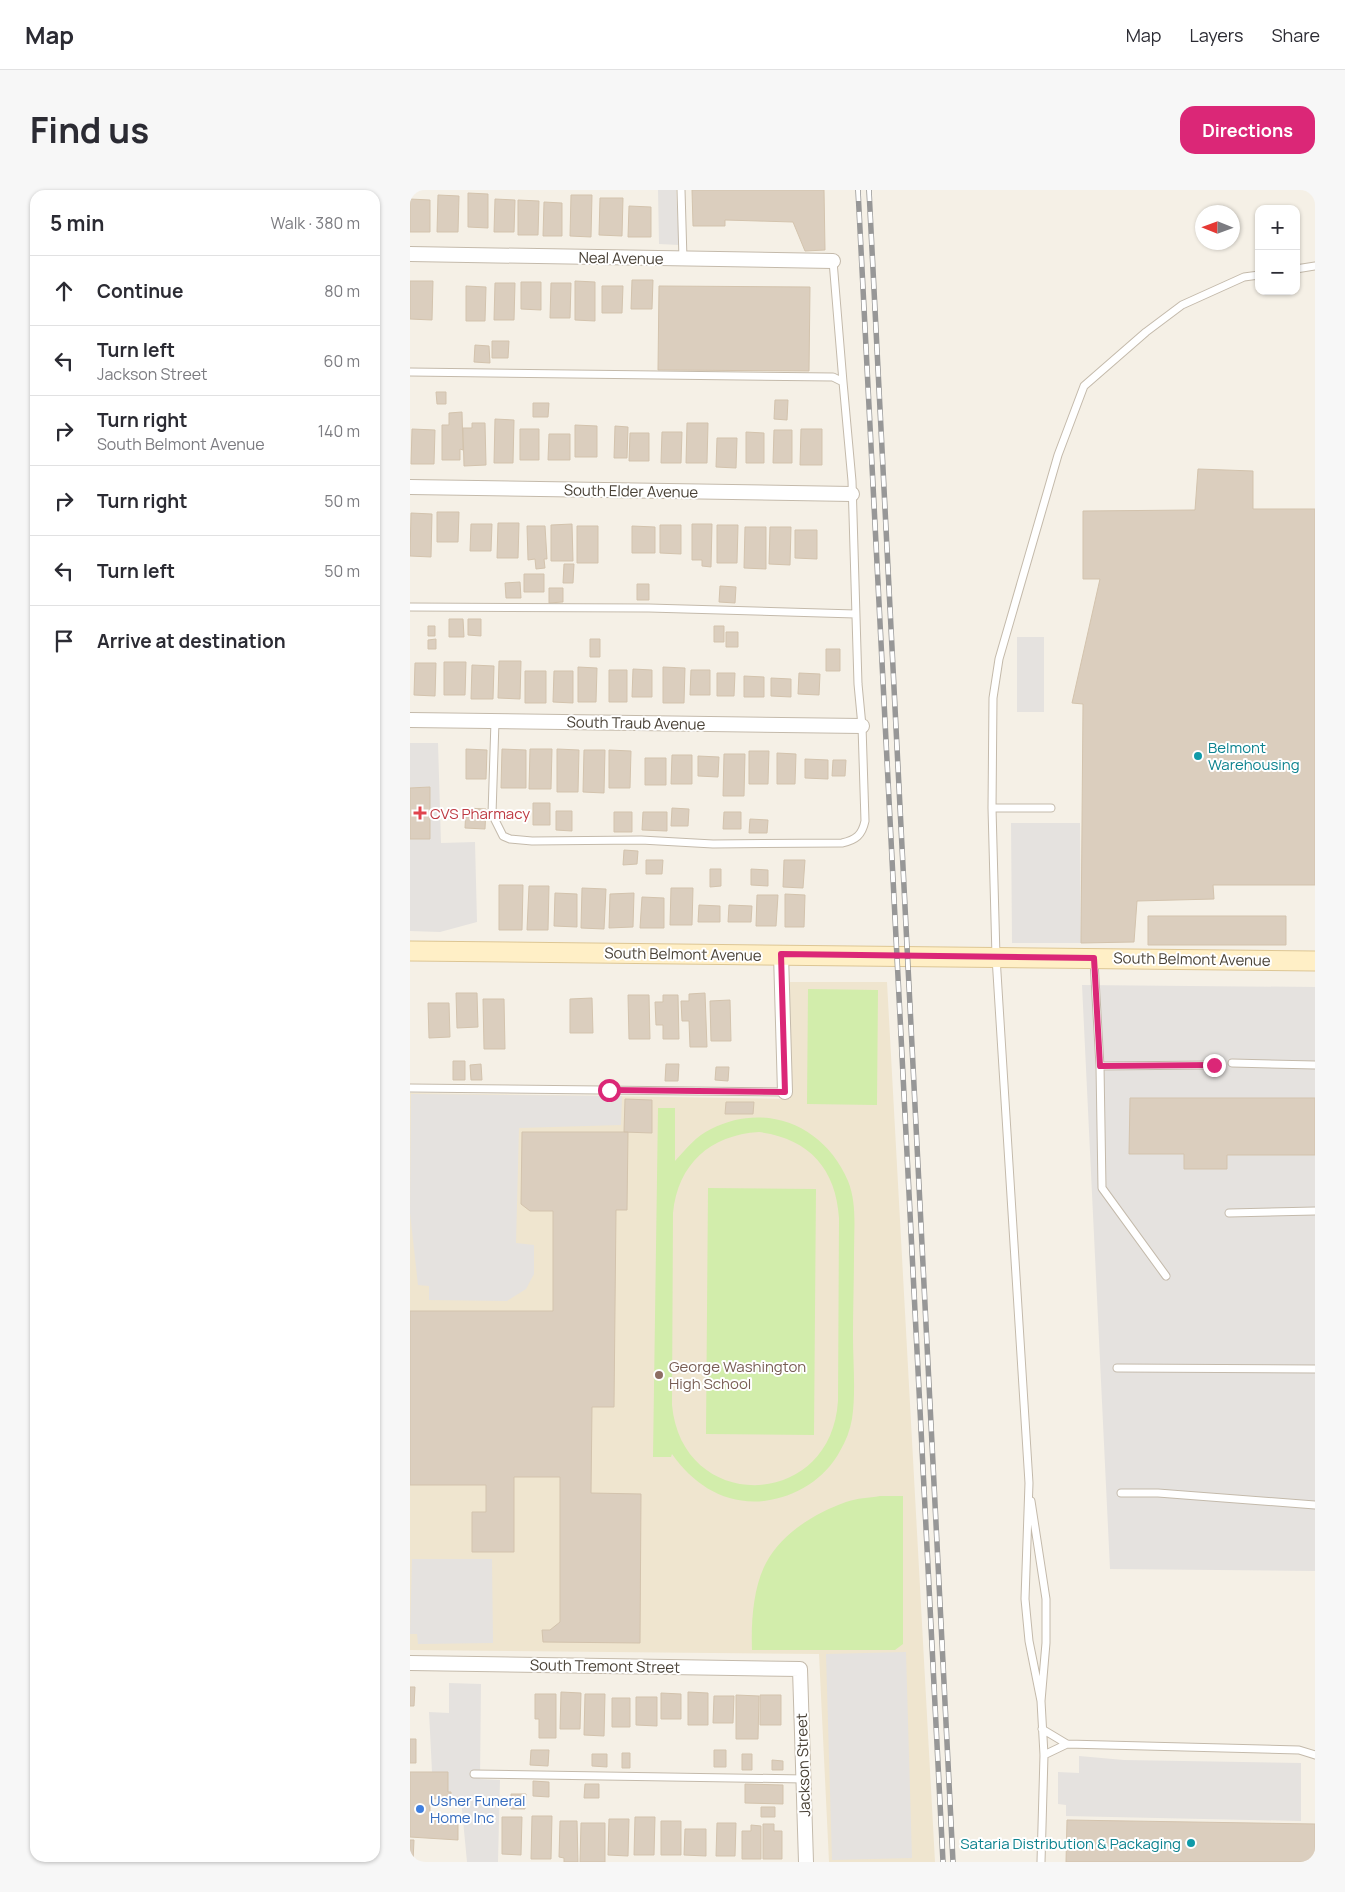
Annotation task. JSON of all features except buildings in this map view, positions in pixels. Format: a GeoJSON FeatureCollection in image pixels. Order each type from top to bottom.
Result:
{"type":"FeatureCollection","features":[{"type":"Feature","properties":{"kind":"main road","name":"South Belmont Avenue"},"geometry":{"type":"LineString","coordinates":[[410,951],[1315,961]]}},
{"type":"Feature","properties":{"kind":"street","name":"Neal Avenue"},"geometry":{"type":"LineString","coordinates":[[410,254],[833,261]]}},
{"type":"Feature","properties":{"kind":"street","name":"South Elder Avenue"},"geometry":{"type":"LineString","coordinates":[[410,487],[852,494]]}},
{"type":"Feature","properties":{"kind":"street","name":"South Traub Avenue"},"geometry":{"type":"LineString","coordinates":[[410,720],[862,726]]}},
{"type":"Feature","properties":{"kind":"street"},"geometry":{"type":"LineString","coordinates":[[781,954],[785,1092]]}},
{"type":"Feature","properties":{"kind":"street","name":"South Tremont Street"},"geometry":{"type":"LineString","coordinates":[[410,1664],[800,1668]]}},
{"type":"Feature","properties":{"kind":"street","name":"Jackson Street"},"geometry":{"type":"LineString","coordinates":[[800,1668],[806,1862]]}},
{"type":"Feature","properties":{"kind":"lane"},"geometry":{"type":"LineString","coordinates":[[680,190],[683,259]]}},
{"type":"Feature","properties":{"kind":"lane"},"geometry":{"type":"LineString","coordinates":[[495,721],[492,814],[503,836],[510,839],[532,841],[641,840],[722,844],[842,843],[853,840],[863,832],[865,821],[862,726],[852,494],[833,261]]}},
{"type":"Feature","properties":{"kind":"lane"},"geometry":{"type":"LineString","coordinates":[[1300,268],[1315,266]]}},
{"type":"Feature","properties":{"kind":"lane"},"geometry":{"type":"LineString","coordinates":[[1041,1862],[1044,1755],[1041,1701],[1046,1644],[1046,1598],[1029,1483],[996,957],[992,808],[993,698],[999,659],[1058,455],[1084,386],[1146,332],[1182,305],[1244,277],[1255,276]]}},
{"type":"Feature","properties":{"kind":"lane"},"geometry":{"type":"LineString","coordinates":[[410,372],[833,377],[843,382]]}},
{"type":"Feature","properties":{"kind":"lane"},"geometry":{"type":"LineString","coordinates":[[410,607],[649,608],[856,614]]}},
{"type":"Feature","properties":{"kind":"lane"},"geometry":{"type":"LineString","coordinates":[[992,808],[1051,808]]}},
{"type":"Feature","properties":{"kind":"lane"},"geometry":{"type":"LineString","coordinates":[[1094,958],[1100,1066],[1102,1188],[1166,1276]]}},
{"type":"Feature","properties":{"kind":"lane"},"geometry":{"type":"LineString","coordinates":[[1232,1063],[1315,1065]]}},
{"type":"Feature","properties":{"kind":"lane"},"geometry":{"type":"LineString","coordinates":[[1100,1066],[1214,1065]]}},
{"type":"Feature","properties":{"kind":"lane"},"geometry":{"type":"LineString","coordinates":[[410,1088],[785,1092]]}},
{"type":"Feature","properties":{"kind":"lane"},"geometry":{"type":"LineString","coordinates":[[1229,1213],[1315,1211]]}},
{"type":"Feature","properties":{"kind":"lane"},"geometry":{"type":"LineString","coordinates":[[1117,1368],[1315,1369]]}},
{"type":"Feature","properties":{"kind":"lane"},"geometry":{"type":"LineString","coordinates":[[1029,1483],[1025,1599],[1029,1641],[1041,1701]]}},
{"type":"Feature","properties":{"kind":"lane"},"geometry":{"type":"LineString","coordinates":[[1121,1493],[1158,1492],[1315,1505]]}},
{"type":"Feature","properties":{"kind":"lane"},"geometry":{"type":"LineString","coordinates":[[1042,1729],[1067,1744]]}},
{"type":"Feature","properties":{"kind":"lane"},"geometry":{"type":"LineString","coordinates":[[1044,1755],[1067,1744],[1299,1750],[1315,1754]]}},
{"type":"Feature","properties":{"kind":"lane"},"geometry":{"type":"LineString","coordinates":[[474,1774],[804,1779]]}},
{"type":"Feature","properties":{"kind":"shaded area"},"geometry":{"type":"Polygon","coordinates":[[[658,190],[676,190],[679,245],[659,244],[658,190]]]}},
{"type":"Feature","properties":{"kind":"shaded area"},"geometry":{"type":"Polygon","coordinates":[[[1017,637],[1044,637],[1044,712],[1017,712],[1017,637]]]}},
{"type":"Feature","properties":{"kind":"shaded area"},"geometry":{"type":"Polygon","coordinates":[[[410,743],[438,743],[441,843],[475,842],[477,922],[440,932],[410,931],[410,839],[429,787],[410,788],[410,743]]]}},
{"type":"Feature","properties":{"kind":"shaded area"},"geometry":{"type":"Polygon","coordinates":[[[1011,823],[1080,823],[1081,943],[1012,943],[1011,823]]]}},
{"type":"Feature","properties":{"kind":"shaded area","name":"George Washington High School"},"geometry":{"type":"Polygon","coordinates":[[[790,982],[887,982],[935,1862],[829,1862],[819,1654],[410,1650],[410,1093],[790,1099],[790,982]]]}},
{"type":"Feature","properties":{"kind":"shaded area"},"geometry":{"type":"Polygon","coordinates":[[[1082,985],[1315,987],[1315,1571],[1110,1569],[1082,985]]]}},
{"type":"Feature","properties":{"kind":"shaded area"},"geometry":{"type":"Polygon","coordinates":[[[411,1094],[622,1096],[621,1125],[519,1128],[516,1243],[534,1245],[534,1274],[526,1289],[507,1301],[429,1300],[429,1286],[418,1285],[410,1213],[411,1094]]]}},
{"type":"Feature","properties":{"kind":"shaded area"},"geometry":{"type":"Polygon","coordinates":[[[412,1559],[492,1559],[493,1643],[418,1644],[417,1634],[410,1634],[412,1559]]]}},
{"type":"Feature","properties":{"kind":"shaded area"},"geometry":{"type":"Polygon","coordinates":[[[906,1652],[912,1858],[832,1860],[826,1654],[906,1652]]]}},
{"type":"Feature","properties":{"kind":"shaded area"},"geometry":{"type":"Polygon","coordinates":[[[449,1683],[481,1684],[480,1779],[500,1780],[498,1862],[467,1862],[461,1799],[451,1798],[451,1792],[448,1792],[432,1772],[429,1712],[449,1713],[449,1683]]]}},
{"type":"Feature","properties":{"kind":"shaded area"},"geometry":{"type":"Polygon","coordinates":[[[1079,1756],[1124,1760],[1301,1763],[1301,1821],[1066,1816],[1066,1805],[1058,1804],[1058,1772],[1079,1773],[1079,1756]]]}},
{"type":"Feature","properties":{"kind":"green space"},"geometry":{"type":"Polygon","coordinates":[[[808,989],[878,990],[877,1105],[807,1104],[808,989]]]}},
{"type":"Feature","properties":{"kind":"green space"},"geometry":{"type":"Polygon","coordinates":[[[658,1108],[675,1108],[675,1161],[701,1135],[732,1121],[752,1118],[772,1119],[792,1124],[809,1133],[825,1146],[838,1162],[848,1181],[853,1198],[854,1398],[852,1419],[846,1439],[834,1461],[818,1478],[798,1491],[764,1501],[736,1500],[724,1496],[700,1484],[672,1454],[671,1457],[653,1457],[658,1108]],[[759,1132],[741,1134],[712,1146],[700,1155],[689,1167],[682,1180],[676,1196],[673,1213],[672,1405],[682,1441],[701,1466],[727,1481],[756,1485],[785,1479],[811,1463],[829,1437],[838,1401],[839,1218],[837,1200],[825,1170],[816,1158],[792,1141],[776,1135],[759,1132]]]}},
{"type":"Feature","properties":{"kind":"green space"},"geometry":{"type":"Polygon","coordinates":[[[708,1188],[816,1189],[814,1435],[706,1434],[708,1188]]]}},
{"type":"Feature","properties":{"kind":"green space"},"geometry":{"type":"Polygon","coordinates":[[[880,1496],[903,1496],[903,1644],[895,1650],[752,1650],[752,1628],[758,1583],[766,1563],[781,1542],[800,1525],[823,1512],[850,1501],[880,1496]]]}},
{"type":"Feature","properties":{"kind":"railway"},"geometry":{"type":"LineString","coordinates":[[858,190],[943,1862]]}},
{"type":"Feature","properties":{"kind":"railway"},"geometry":{"type":"LineString","coordinates":[[869,190],[953,1862]]}},
{"type":"Feature","properties":{"kind":"place","name":"Belmont Warehousing"},"geometry":{"type":"Point","coordinates":[1198,756]}},
{"type":"Feature","properties":{"kind":"place","name":"CVS Pharmacy"},"geometry":{"type":"Point","coordinates":[420,813]}},
{"type":"Feature","properties":{"kind":"place","name":"George Washington High School"},"geometry":{"type":"Point","coordinates":[659,1375]}},
{"type":"Feature","properties":{"kind":"place","name":"Usher Funeral Home Inc"},"geometry":{"type":"Point","coordinates":[420,1809]}},
{"type":"Feature","properties":{"kind":"place","name":"Sataria Distribution & Packaging"},"geometry":{"type":"Point","coordinates":[1191,1843]}},
{"type":"Feature","properties":{"kind":"route"},"geometry":{"type":"LineString","coordinates":[[609,1090],[785,1092],[781,954],[1094,958],[1100,1066],[1214,1065]]}}]}
